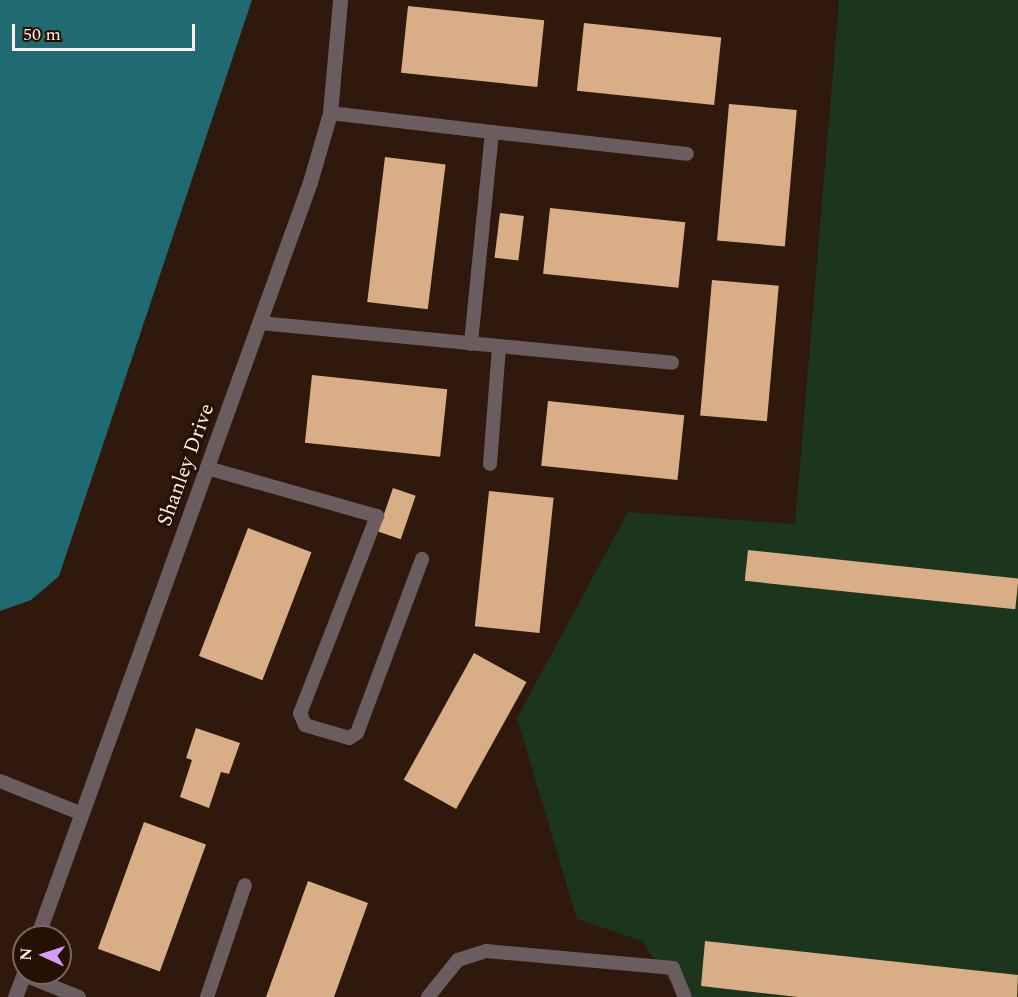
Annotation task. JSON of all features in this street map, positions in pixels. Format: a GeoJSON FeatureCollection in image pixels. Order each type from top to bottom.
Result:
{"type":"FeatureCollection","features":[{"type":"Feature","properties":{"kind":"street","name":"Shanley Drive"},"geometry":{"type":"LineString","coordinates":[[42,925],[310,182],[330,113],[340,0]]}},
{"type":"Feature","properties":{"kind":"lane"},"geometry":{"type":"LineString","coordinates":[[330,113],[687,154]]}},
{"type":"Feature","properties":{"kind":"lane"},"geometry":{"type":"LineString","coordinates":[[471,344],[492,132]]}},
{"type":"Feature","properties":{"kind":"lane"},"geometry":{"type":"LineString","coordinates":[[260,323],[672,363]]}},
{"type":"Feature","properties":{"kind":"lane"},"geometry":{"type":"LineString","coordinates":[[490,464],[499,346]]}},
{"type":"Feature","properties":{"kind":"lane"},"geometry":{"type":"LineString","coordinates":[[207,468],[377,516],[300,713],[305,725],[349,738],[357,734],[422,559]]}},
{"type":"Feature","properties":{"kind":"lane"},"geometry":{"type":"LineString","coordinates":[[0,781],[82,814]]}},
{"type":"Feature","properties":{"kind":"lane"},"geometry":{"type":"LineString","coordinates":[[207,997],[245,885]]}},
{"type":"Feature","properties":{"kind":"lane"},"geometry":{"type":"LineString","coordinates":[[428,997],[458,960],[486,951],[673,968],[685,997]]}},
{"type":"Feature","properties":{"kind":"lane"},"geometry":{"type":"LineString","coordinates":[[50,985],[79,997]]}},
{"type":"Feature","properties":{"kind":"green space"},"geometry":{"type":"Polygon","coordinates":[[[839,0],[1018,0],[1018,997],[681,997],[642,941],[577,919],[517,718],[628,512],[795,524],[839,0]]]}},
{"type":"Feature","properties":{"kind":"water"},"geometry":{"type":"Polygon","coordinates":[[[0,0],[252,0],[59,576],[31,600],[0,611],[0,0]]]}},
{"type":"Feature","properties":{"kind":"building"},"geometry":{"type":"Polygon","coordinates":[[[408,6],[544,20],[537,87],[401,73],[408,6]]]}},
{"type":"Feature","properties":{"kind":"building"},"geometry":{"type":"Polygon","coordinates":[[[584,23],[721,37],[714,105],[577,91],[584,23]]]}},
{"type":"Feature","properties":{"kind":"building"},"geometry":{"type":"Polygon","coordinates":[[[729,104],[797,110],[785,246],[717,240],[729,104]]]}},
{"type":"Feature","properties":{"kind":"building"},"geometry":{"type":"Polygon","coordinates":[[[385,157],[446,164],[428,309],[367,302],[385,157]]]}},
{"type":"Feature","properties":{"kind":"building"},"geometry":{"type":"Polygon","coordinates":[[[550,208],[685,222],[678,288],[543,274],[550,208]]]}},
{"type":"Feature","properties":{"kind":"building"},"geometry":{"type":"Polygon","coordinates":[[[500,213],[524,216],[518,261],[495,258],[500,213]]]}},
{"type":"Feature","properties":{"kind":"building"},"geometry":{"type":"Polygon","coordinates":[[[712,280],[779,286],[767,421],[700,415],[712,280]]]}},
{"type":"Feature","properties":{"kind":"building"},"geometry":{"type":"Polygon","coordinates":[[[312,375],[447,389],[440,457],[305,443],[312,375]]]}},
{"type":"Feature","properties":{"kind":"building"},"geometry":{"type":"Polygon","coordinates":[[[548,401],[684,415],[677,480],[541,466],[548,401]]]}},
{"type":"Feature","properties":{"kind":"building"},"geometry":{"type":"Polygon","coordinates":[[[393,488],[416,496],[401,539],[378,531],[393,488]]]}},
{"type":"Feature","properties":{"kind":"building"},"geometry":{"type":"Polygon","coordinates":[[[489,491],[554,498],[539,633],[475,626],[489,491]]]}},
{"type":"Feature","properties":{"kind":"building"},"geometry":{"type":"Polygon","coordinates":[[[248,528],[311,552],[262,680],[199,656],[248,528]]]}},
{"type":"Feature","properties":{"kind":"building"},"geometry":{"type":"Polygon","coordinates":[[[748,550],[1018,578],[1015,609],[745,581],[748,550]]]}},
{"type":"Feature","properties":{"kind":"building"},"geometry":{"type":"Polygon","coordinates":[[[474,653],[526,682],[456,809],[404,780],[474,653]]]}},
{"type":"Feature","properties":{"kind":"building"},"geometry":{"type":"Polygon","coordinates":[[[196,728],[240,743],[229,774],[221,772],[209,808],[180,797],[192,760],[186,758],[196,728]]]}},
{"type":"Feature","properties":{"kind":"building"},"geometry":{"type":"Polygon","coordinates":[[[144,822],[206,845],[160,971],[98,949],[144,822]]]}},
{"type":"Feature","properties":{"kind":"building"},"geometry":{"type":"Polygon","coordinates":[[[308,881],[368,903],[334,997],[266,997],[308,881]]]}},
{"type":"Feature","properties":{"kind":"building"},"geometry":{"type":"Polygon","coordinates":[[[705,941],[1018,975],[1017,997],[798,997],[701,986],[705,941]]]}}]}
